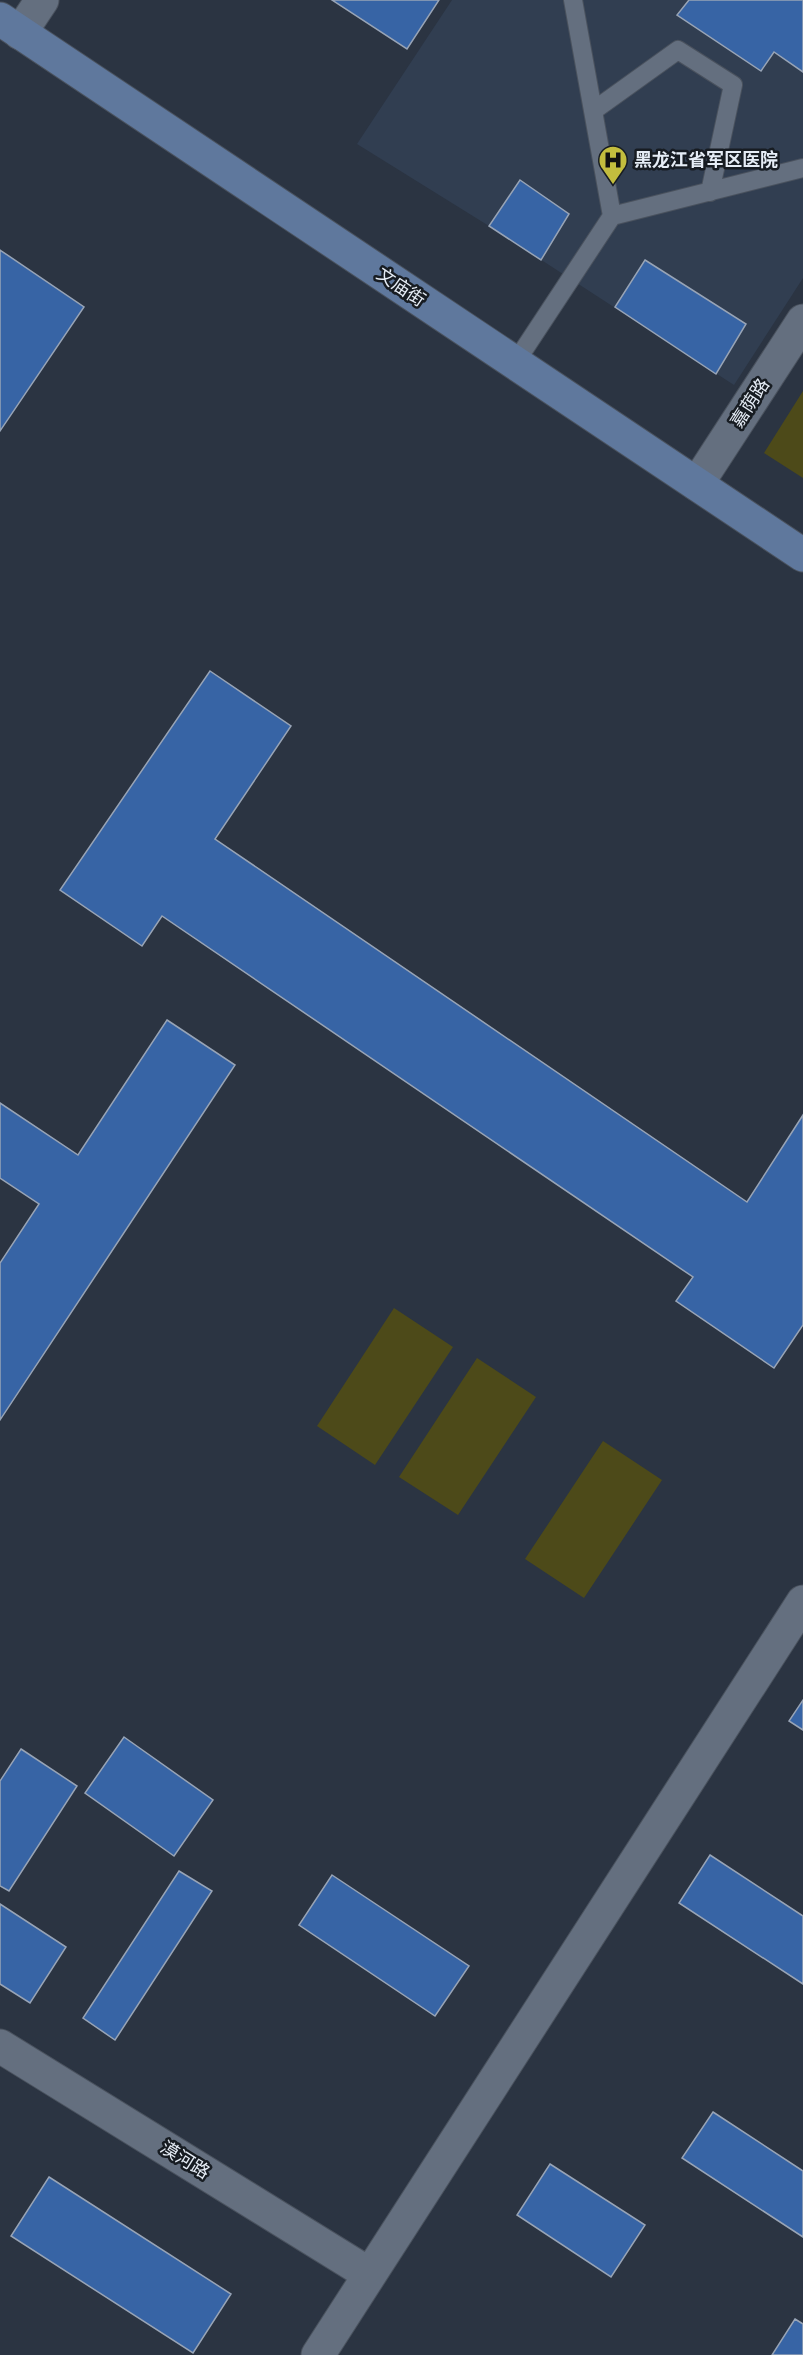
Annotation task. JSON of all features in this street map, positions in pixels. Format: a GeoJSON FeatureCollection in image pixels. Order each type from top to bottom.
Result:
{"type":"FeatureCollection","features":[{"type":"Feature","properties":{"kind":"main road","name":"文庙街"},"geometry":{"type":"LineString","coordinates":[[10,26],[803,555]]}},
{"type":"Feature","properties":{"kind":"street"},"geometry":{"type":"LineString","coordinates":[[10,26],[42,0]]}},
{"type":"Feature","properties":{"kind":"street","name":"嘉荫路"},"geometry":{"type":"LineString","coordinates":[[697,484],[803,321]]}},
{"type":"Feature","properties":{"kind":"street"},"geometry":{"type":"LineString","coordinates":[[318,2355],[803,1602]]}},
{"type":"Feature","properties":{"kind":"street","name":"漠河路"},"geometry":{"type":"LineString","coordinates":[[0,2046],[369,2274]]}},
{"type":"Feature","properties":{"kind":"lane"},"geometry":{"type":"LineString","coordinates":[[573,0],[612,216]]}},
{"type":"Feature","properties":{"kind":"lane"},"geometry":{"type":"LineString","coordinates":[[593,111],[678,50],[734,85],[710,192]]}},
{"type":"Feature","properties":{"kind":"lane"},"geometry":{"type":"LineString","coordinates":[[515,363],[612,216],[803,168]]}},
{"type":"Feature","properties":{"kind":"shaded area","name":"黑龙江省军区医院"},"geometry":{"type":"Polygon","coordinates":[[[452,0],[803,0],[803,278],[734,385],[489,226],[357,144],[452,0]]]}},
{"type":"Feature","properties":{"kind":"shaded area"},"geometry":{"type":"Polygon","coordinates":[[[803,391],[803,478],[764,453],[803,391]]]}},
{"type":"Feature","properties":{"kind":"shaded area"},"geometry":{"type":"Polygon","coordinates":[[[394,1308],[453,1347],[375,1465],[317,1426],[394,1308]]]}},
{"type":"Feature","properties":{"kind":"shaded area"},"geometry":{"type":"Polygon","coordinates":[[[477,1358],[536,1397],[458,1515],[399,1477],[477,1358]]]}},
{"type":"Feature","properties":{"kind":"shaded area"},"geometry":{"type":"Polygon","coordinates":[[[603,1441],[662,1480],[584,1598],[525,1559],[603,1441]]]}},
{"type":"Feature","properties":{"kind":"building"},"geometry":{"type":"Polygon","coordinates":[[[332,0],[439,0],[407,49],[332,0]]]}},
{"type":"Feature","properties":{"kind":"building"},"geometry":{"type":"Polygon","coordinates":[[[689,0],[803,0],[803,72],[774,52],[761,71],[677,15],[689,0]]]}},
{"type":"Feature","properties":{"kind":"building"},"geometry":{"type":"Polygon","coordinates":[[[520,180],[569,214],[541,260],[489,226],[520,180]]]}},
{"type":"Feature","properties":{"kind":"building"},"geometry":{"type":"Polygon","coordinates":[[[0,250],[84,307],[0,431],[0,250]]]}},
{"type":"Feature","properties":{"kind":"building"},"geometry":{"type":"Polygon","coordinates":[[[645,260],[746,324],[716,374],[615,307],[645,260]]]}},
{"type":"Feature","properties":{"kind":"building"},"geometry":{"type":"Polygon","coordinates":[[[210,671],[291,726],[215,839],[747,1202],[803,1115],[803,1325],[774,1368],[676,1301],[693,1277],[162,916],[142,946],[60,890],[210,671]]]}},
{"type":"Feature","properties":{"kind":"building"},"geometry":{"type":"Polygon","coordinates":[[[167,1020],[235,1065],[0,1420],[0,1263],[39,1204],[0,1178],[0,1103],[78,1155],[167,1020]]]}},
{"type":"Feature","properties":{"kind":"building"},"geometry":{"type":"Polygon","coordinates":[[[803,1700],[803,1730],[789,1721],[803,1700]]]}},
{"type":"Feature","properties":{"kind":"building"},"geometry":{"type":"Polygon","coordinates":[[[124,1737],[213,1800],[174,1856],[85,1793],[124,1737]]]}},
{"type":"Feature","properties":{"kind":"building"},"geometry":{"type":"Polygon","coordinates":[[[21,1749],[77,1786],[9,1891],[0,1886],[0,1781],[21,1749]]]}},
{"type":"Feature","properties":{"kind":"building"},"geometry":{"type":"Polygon","coordinates":[[[710,1855],[803,1916],[803,1984],[679,1903],[710,1855]]]}},
{"type":"Feature","properties":{"kind":"building"},"geometry":{"type":"Polygon","coordinates":[[[179,1871],[212,1891],[115,2040],[83,2018],[179,1871]]]}},
{"type":"Feature","properties":{"kind":"building"},"geometry":{"type":"Polygon","coordinates":[[[332,1875],[469,1966],[435,2016],[299,1925],[332,1875]]]}},
{"type":"Feature","properties":{"kind":"building"},"geometry":{"type":"Polygon","coordinates":[[[0,1904],[66,1947],[30,2003],[0,1984],[0,1904]]]}},
{"type":"Feature","properties":{"kind":"building"},"geometry":{"type":"Polygon","coordinates":[[[713,2112],[803,2171],[803,2237],[682,2158],[713,2112]]]}},
{"type":"Feature","properties":{"kind":"building"},"geometry":{"type":"Polygon","coordinates":[[[550,2164],[645,2225],[611,2277],[517,2215],[550,2164]]]}},
{"type":"Feature","properties":{"kind":"building"},"geometry":{"type":"Polygon","coordinates":[[[49,2177],[231,2294],[193,2353],[11,2236],[49,2177]]]}},
{"type":"Feature","properties":{"kind":"building"},"geometry":{"type":"Polygon","coordinates":[[[795,2319],[803,2324],[803,2355],[772,2355],[795,2319]]]}},
{"type":"Feature","properties":{"kind":"place","name":"黑龙江省军区医院"},"geometry":{"type":"Point","coordinates":[613,186]}}]}
